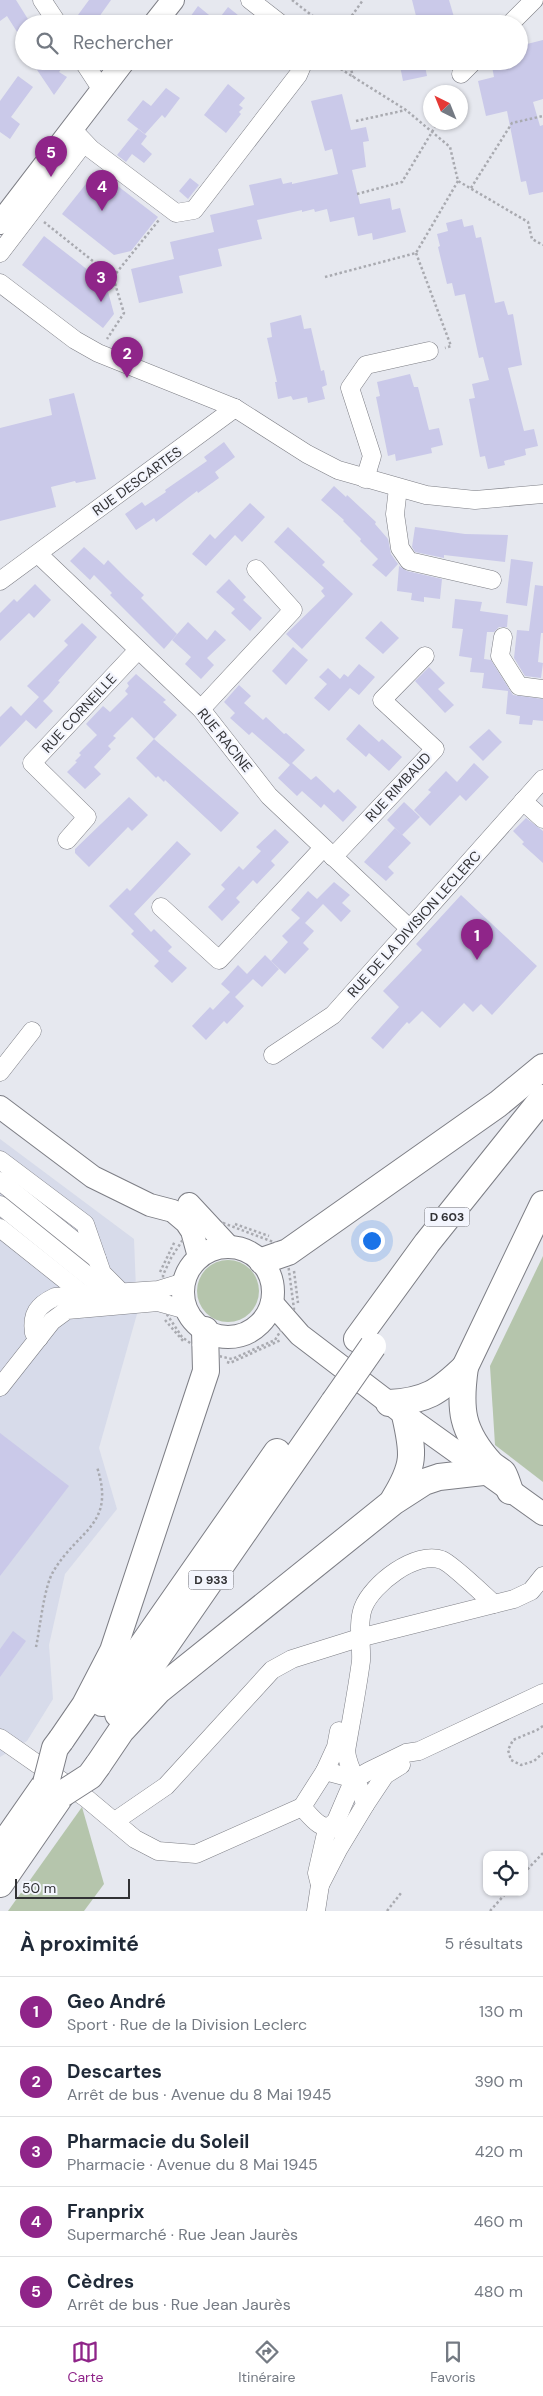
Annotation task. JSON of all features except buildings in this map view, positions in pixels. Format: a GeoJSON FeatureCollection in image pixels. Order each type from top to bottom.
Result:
{"type":"FeatureCollection","features":[{"type":"Feature","properties":{"kind":"highway"},"geometry":{"type":"LineString","coordinates":[[262,1261],[288,1252],[498,1104],[543,1067]]}},
{"type":"Feature","properties":{"kind":"highway","name":"D 603"},"geometry":{"type":"LineString","coordinates":[[326,1398],[365,1343],[427,1243],[543,1098]]}},
{"type":"Feature","properties":{"kind":"highway","name":"D 603"},"geometry":{"type":"LineString","coordinates":[[365,1343],[434,1262],[543,1126]]}},
{"type":"Feature","properties":{"kind":"highway"},"geometry":{"type":"LineString","coordinates":[[510,1492],[503,1474],[488,1460],[463,1423],[461,1404],[465,1367],[543,1204]]}},
{"type":"Feature","properties":{"kind":"highway"},"geometry":{"type":"LineString","coordinates":[[79,1753],[100,1677],[125,1619],[206,1371],[205,1330]]}},
{"type":"Feature","properties":{"kind":"highway"},"geometry":{"type":"LineString","coordinates":[[393,1502],[404,1483],[413,1454],[397,1409],[409,1402],[430,1396],[440,1390],[465,1367]]}},
{"type":"Feature","properties":{"kind":"highway","name":"D 933"},"geometry":{"type":"LineString","coordinates":[[0,1884],[51,1793],[326,1398]]}},
{"type":"Feature","properties":{"kind":"highway"},"geometry":{"type":"LineString","coordinates":[[79,1753],[122,1731],[159,1690],[393,1502],[424,1482],[439,1476],[483,1472]]}},
{"type":"Feature","properties":{"kind":"highway","name":"D 933"},"geometry":{"type":"LineString","coordinates":[[0,1849],[51,1793]]}},
{"type":"Feature","properties":{"kind":"main road"},"geometry":{"type":"LineString","coordinates":[[162,15],[174,0]]}},
{"type":"Feature","properties":{"kind":"main road"},"geometry":{"type":"LineString","coordinates":[[0,223],[78,136],[102,90],[117,70]]}},
{"type":"Feature","properties":{"kind":"main road"},"geometry":{"type":"LineString","coordinates":[[0,1107],[93,1177],[150,1205],[173,1211],[186,1222],[194,1236],[199,1257]]}},
{"type":"Feature","properties":{"kind":"main road"},"geometry":{"type":"LineString","coordinates":[[126,1194],[154,1194],[188,1203],[228,1246]]}},
{"type":"Feature","properties":{"kind":"main road"},"geometry":{"type":"LineString","coordinates":[[228,1246],[246,1250],[262,1261],[272,1280],[274,1290],[270,1310],[259,1325],[238,1336],[216,1335],[205,1330],[187,1310],[183,1291],[184,1282],[191,1266],[199,1257],[216,1248],[228,1246]]}},
{"type":"Feature","properties":{"kind":"main road"},"geometry":{"type":"LineString","coordinates":[[272,1303],[300,1335],[397,1409],[539,1511]]}},
{"type":"Feature","properties":{"kind":"main road"},"geometry":{"type":"LineString","coordinates":[[259,1325],[300,1335]]}},
{"type":"Feature","properties":{"kind":"street"},"geometry":{"type":"LineString","coordinates":[[42,0],[52,15]]}},
{"type":"Feature","properties":{"kind":"street"},"geometry":{"type":"LineString","coordinates":[[250,0],[269,15]]}},
{"type":"Feature","properties":{"kind":"street"},"geometry":{"type":"LineString","coordinates":[[519,15],[534,0]]}},
{"type":"Feature","properties":{"kind":"street"},"geometry":{"type":"LineString","coordinates":[[89,70],[102,90]]}},
{"type":"Feature","properties":{"kind":"street"},"geometry":{"type":"LineString","coordinates":[[0,253],[32,212],[78,136],[173,211],[194,210],[300,70]]}},
{"type":"Feature","properties":{"kind":"street"},"geometry":{"type":"LineString","coordinates":[[461,74],[465,70]]}},
{"type":"Feature","properties":{"kind":"street"},"geometry":{"type":"LineString","coordinates":[[0,283],[75,340],[98,353],[235,408],[307,454],[338,470],[364,479],[426,495],[475,500],[543,494]]}},
{"type":"Feature","properties":{"kind":"street"},"geometry":{"type":"LineString","coordinates":[[364,479],[372,456],[350,388],[366,366],[429,351]]}},
{"type":"Feature","properties":{"kind":"street","name":"RUE DESCARTES"},"geometry":{"type":"LineString","coordinates":[[0,581],[235,408]]}},
{"type":"Feature","properties":{"kind":"street"},"geometry":{"type":"LineString","coordinates":[[398,488],[395,514],[400,548],[409,561],[492,580]]}},
{"type":"Feature","properties":{"kind":"street","name":"RUE RACINE"},"geometry":{"type":"LineString","coordinates":[[38,554],[201,709],[269,796],[409,928]]}},
{"type":"Feature","properties":{"kind":"street"},"geometry":{"type":"LineString","coordinates":[[201,709],[293,610],[256,569]]}},
{"type":"Feature","properties":{"kind":"street"},"geometry":{"type":"LineString","coordinates":[[503,637],[500,656],[519,686],[543,689]]}},
{"type":"Feature","properties":{"kind":"street","name":"RUE CORNEILLE"},"geometry":{"type":"LineString","coordinates":[[66,840],[87,817],[32,763],[138,650]]}},
{"type":"Feature","properties":{"kind":"street","name":"RUE RIMBAUD"},"geometry":{"type":"LineString","coordinates":[[328,852],[434,748],[382,700],[425,656]]}},
{"type":"Feature","properties":{"kind":"street","name":"RUE DE LA DIVISION LECLERC"},"geometry":{"type":"LineString","coordinates":[[273,1055],[333,1015],[543,779]]}},
{"type":"Feature","properties":{"kind":"street"},"geometry":{"type":"LineString","coordinates":[[523,801],[543,819]]}},
{"type":"Feature","properties":{"kind":"street"},"geometry":{"type":"LineString","coordinates":[[161,907],[219,960],[328,852]]}},
{"type":"Feature","properties":{"kind":"street"},"geometry":{"type":"LineString","coordinates":[[0,1072],[32,1031]]}},
{"type":"Feature","properties":{"kind":"street"},"geometry":{"type":"LineString","coordinates":[[0,1160],[85,1224],[100,1266],[104,1299]]}},
{"type":"Feature","properties":{"kind":"street"},"geometry":{"type":"LineString","coordinates":[[0,1168],[91,1240]]}},
{"type":"Feature","properties":{"kind":"street"},"geometry":{"type":"LineString","coordinates":[[0,1181],[100,1266]]}},
{"type":"Feature","properties":{"kind":"street"},"geometry":{"type":"LineString","coordinates":[[0,1193],[100,1266]]}},
{"type":"Feature","properties":{"kind":"street"},"geometry":{"type":"LineString","coordinates":[[0,1204],[104,1299]]}},
{"type":"Feature","properties":{"kind":"street"},"geometry":{"type":"LineString","coordinates":[[0,1216],[104,1299]]}},
{"type":"Feature","properties":{"kind":"street"},"geometry":{"type":"LineString","coordinates":[[0,1228],[104,1299]]}},
{"type":"Feature","properties":{"kind":"street"},"geometry":{"type":"LineString","coordinates":[[0,1240],[104,1299]]}},
{"type":"Feature","properties":{"kind":"street"},"geometry":{"type":"LineString","coordinates":[[0,1387],[58,1314],[104,1299],[164,1289],[184,1282]]}},
{"type":"Feature","properties":{"kind":"street"},"geometry":{"type":"LineString","coordinates":[[39,1338],[34,1333],[32,1322],[35,1312],[42,1303],[49,1300],[104,1299],[164,1302],[187,1310]]}},
{"type":"Feature","properties":{"kind":"street"},"geometry":{"type":"LineString","coordinates":[[539,1511],[543,1529]]}},
{"type":"Feature","properties":{"kind":"street"},"geometry":{"type":"LineString","coordinates":[[365,1805],[363,1794],[347,1765],[346,1751],[361,1659],[359,1638],[363,1608],[373,1591],[406,1564],[425,1558],[443,1560],[494,1604]]}},
{"type":"Feature","properties":{"kind":"street"},"geometry":{"type":"LineString","coordinates":[[115,1821],[166,1786],[272,1670],[292,1659],[359,1638],[494,1604],[531,1591],[543,1576]]}},
{"type":"Feature","properties":{"kind":"street"},"geometry":{"type":"LineString","coordinates":[[0,1738],[86,1798],[135,1839],[158,1851],[196,1854],[302,1807],[325,1771],[336,1747],[351,1656],[359,1638]]}},
{"type":"Feature","properties":{"kind":"street"},"geometry":{"type":"LineString","coordinates":[[316,1911],[320,1885],[338,1848],[385,1775],[410,1761],[419,1752],[543,1693]]}},
{"type":"Feature","properties":{"kind":"street"},"geometry":{"type":"LineString","coordinates":[[320,1885],[317,1873],[327,1829],[336,1821],[355,1779],[406,1753],[419,1752]]}},
{"type":"Feature","properties":{"kind":"street"},"geometry":{"type":"LineString","coordinates":[[325,1771],[355,1779]]}},
{"type":"Feature","properties":{"kind":"street"},"geometry":{"type":"LineString","coordinates":[[302,1807],[317,1825],[327,1829],[351,1829]]}},
{"type":"Feature","properties":{"kind":"path"},"geometry":{"type":"LineString","coordinates":[[292,0],[311,15]]}},
{"type":"Feature","properties":{"kind":"path"},"geometry":{"type":"LineString","coordinates":[[352,15],[363,0]]}},
{"type":"Feature","properties":{"kind":"path"},"geometry":{"type":"LineString","coordinates":[[324,277],[416,253],[458,181],[450,147],[406,110],[342,70]]}},
{"type":"Feature","properties":{"kind":"path"},"geometry":{"type":"LineString","coordinates":[[351,70],[353,77]]}},
{"type":"Feature","properties":{"kind":"path"},"geometry":{"type":"LineString","coordinates":[[356,121],[406,110]]}},
{"type":"Feature","properties":{"kind":"path"},"geometry":{"type":"LineString","coordinates":[[471,188],[512,124],[543,116]]}},
{"type":"Feature","properties":{"kind":"path"},"geometry":{"type":"LineString","coordinates":[[357,194],[402,182],[435,130]]}},
{"type":"Feature","properties":{"kind":"path"},"geometry":{"type":"LineString","coordinates":[[458,181],[528,222],[532,239],[543,245]]}},
{"type":"Feature","properties":{"kind":"path"},"geometry":{"type":"LineString","coordinates":[[113,277],[173,211]]}},
{"type":"Feature","properties":{"kind":"path"},"geometry":{"type":"LineString","coordinates":[[32,212],[113,277],[124,313],[98,353]]}},
{"type":"Feature","properties":{"kind":"path"},"geometry":{"type":"LineString","coordinates":[[416,253],[451,346],[429,351]]}},
{"type":"Feature","properties":{"kind":"path"},"geometry":{"type":"LineString","coordinates":[[36,1646],[53,1572],[99,1516],[103,1500],[103,1486],[98,1467]]}},
{"type":"Feature","properties":{"kind":"path"},"geometry":{"type":"LineString","coordinates":[[543,1726],[513,1740],[508,1750],[511,1760],[521,1765],[534,1760],[543,1753]]}},
{"type":"Feature","properties":{"kind":"path"},"geometry":{"type":"LineString","coordinates":[[528,1870],[543,1853]]}},
{"type":"Feature","properties":{"kind":"path"},"geometry":{"type":"LineString","coordinates":[[387,1911],[401,1893]]}},
{"type":"Feature","properties":{"kind":"path"},"geometry":{"type":"LineString","coordinates":[[490,1911],[503,1896]]}},
{"type":"Feature","properties":{"kind":"shaded area"},"geometry":{"type":"Polygon","coordinates":[[[0,1139],[134,1239],[137,1314],[99,1448],[117,1509],[65,1574],[49,1645],[53,1699],[27,1741],[0,1757],[0,1139]]]}},
{"type":"Feature","properties":{"kind":"green space"},"geometry":{"type":"Polygon","coordinates":[[[543,1256],[543,1482],[495,1445],[490,1366],[543,1256]]]}},
{"type":"Feature","properties":{"kind":"green space"},"geometry":{"type":"Polygon","coordinates":[[[228,1260],[240,1263],[250,1269],[256,1279],[259,1291],[256,1303],[250,1313],[240,1319],[228,1322],[216,1319],[206,1313],[200,1303],[197,1291],[200,1279],[206,1269],[216,1263],[228,1260]]]}},
{"type":"Feature","properties":{"kind":"green space"},"geometry":{"type":"Polygon","coordinates":[[[82,1807],[104,1884],[84,1911],[8,1911],[82,1807]]]}},
{"type":"Feature","properties":{"kind":"place","name":"Cèdres"},"geometry":{"type":"Point","coordinates":[51,177]}},
{"type":"Feature","properties":{"kind":"place","name":"Franprix"},"geometry":{"type":"Point","coordinates":[102,211]}},
{"type":"Feature","properties":{"kind":"place","name":"Pharmacie du Soleil"},"geometry":{"type":"Point","coordinates":[101,302]}},
{"type":"Feature","properties":{"kind":"place","name":"Descartes"},"geometry":{"type":"Point","coordinates":[127,378]}},
{"type":"Feature","properties":{"kind":"place","name":"Geo André"},"geometry":{"type":"Point","coordinates":[477,960]}}]}
